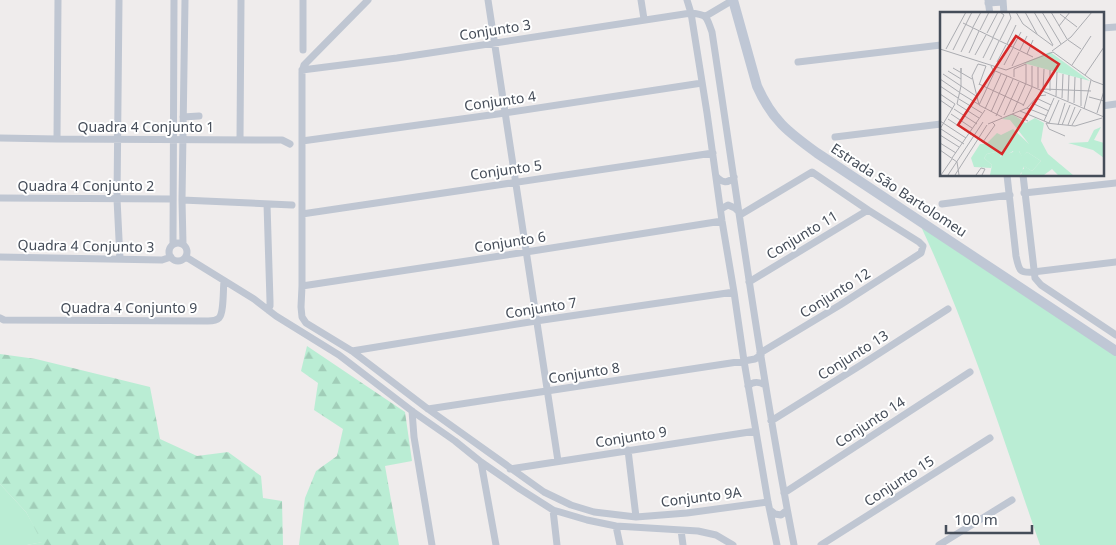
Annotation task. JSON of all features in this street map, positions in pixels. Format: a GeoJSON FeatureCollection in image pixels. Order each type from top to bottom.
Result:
{"type":"FeatureCollection","features":[{"type":"Feature","properties":{"kind":"street"},"geometry":{"type":"LineString","coordinates":[[58,0],[58,139]]}},
{"type":"Feature","properties":{"kind":"street"},"geometry":{"type":"LineString","coordinates":[[119,0],[118,199],[120,259]]}},
{"type":"Feature","properties":{"kind":"street"},"geometry":{"type":"LineString","coordinates":[[174,0],[173,244],[169,252],[171,257],[176,260],[186,257]]}},
{"type":"Feature","properties":{"kind":"street"},"geometry":{"type":"LineString","coordinates":[[184,0],[182,200],[183,244],[187,251],[186,257]]}},
{"type":"Feature","properties":{"kind":"street"},"geometry":{"type":"LineString","coordinates":[[240,140],[241,0]]}},
{"type":"Feature","properties":{"kind":"street"},"geometry":{"type":"LineString","coordinates":[[303,0],[303,50]]}},
{"type":"Feature","properties":{"kind":"street"},"geometry":{"type":"LineString","coordinates":[[302,286],[302,70],[308,61],[368,0]]}},
{"type":"Feature","properties":{"kind":"street"},"geometry":{"type":"LineString","coordinates":[[488,0],[558,461]]}},
{"type":"Feature","properties":{"kind":"street"},"geometry":{"type":"LineString","coordinates":[[641,0],[644,19]]}},
{"type":"Feature","properties":{"kind":"street"},"geometry":{"type":"LineString","coordinates":[[687,0],[691,13],[748,386],[777,545]]}},
{"type":"Feature","properties":{"kind":"street"},"geometry":{"type":"LineString","coordinates":[[691,0],[691,13]]}},
{"type":"Feature","properties":{"kind":"street"},"geometry":{"type":"LineString","coordinates":[[704,15],[725,0]]}},
{"type":"Feature","properties":{"kind":"street"},"geometry":{"type":"LineString","coordinates":[[704,15],[733,0]]}},
{"type":"Feature","properties":{"kind":"street","name":"Estrada São Bartolomeu"},"geometry":{"type":"LineString","coordinates":[[733,0],[758,86],[768,107],[787,131],[817,153],[1116,351]]}},
{"type":"Feature","properties":{"kind":"street"},"geometry":{"type":"LineString","coordinates":[[988,2],[1003,1]]}},
{"type":"Feature","properties":{"kind":"street","name":"Conjunto 3"},"geometry":{"type":"LineString","coordinates":[[302,70],[397,58],[644,19],[691,13],[704,15]]}},
{"type":"Feature","properties":{"kind":"street"},"geometry":{"type":"LineString","coordinates":[[704,15],[712,32],[765,385],[794,545]]}},
{"type":"Feature","properties":{"kind":"street"},"geometry":{"type":"LineString","coordinates":[[798,62],[940,45]]}},
{"type":"Feature","properties":{"kind":"street","name":"Conjunto 4"},"geometry":{"type":"LineString","coordinates":[[302,141],[702,83]]}},
{"type":"Feature","properties":{"kind":"street"},"geometry":{"type":"LineString","coordinates":[[183,117],[199,116]]}},
{"type":"Feature","properties":{"kind":"street"},"geometry":{"type":"LineString","coordinates":[[835,137],[940,124]]}},
{"type":"Feature","properties":{"kind":"street","name":"Quadra 4 Conjunto 1"},"geometry":{"type":"LineString","coordinates":[[0,138],[282,140],[290,144]]}},
{"type":"Feature","properties":{"kind":"street","name":"Conjunto 5"},"geometry":{"type":"LineString","coordinates":[[302,214],[713,153]]}},
{"type":"Feature","properties":{"kind":"street"},"geometry":{"type":"LineString","coordinates":[[739,213],[812,172],[868,210]]}},
{"type":"Feature","properties":{"kind":"street"},"geometry":{"type":"LineString","coordinates":[[716,176],[726,182],[734,177]]}},
{"type":"Feature","properties":{"kind":"street"},"geometry":{"type":"LineString","coordinates":[[1008,176],[1019,267],[1024,273],[1116,262]]}},
{"type":"Feature","properties":{"kind":"street"},"geometry":{"type":"LineString","coordinates":[[1022,176],[1035,278],[1041,285],[1116,335]]}},
{"type":"Feature","properties":{"kind":"street"},"geometry":{"type":"LineString","coordinates":[[1024,193],[1116,183]]}},
{"type":"Feature","properties":{"kind":"street"},"geometry":{"type":"LineString","coordinates":[[942,204],[1010,195]]}},
{"type":"Feature","properties":{"kind":"street","name":"Quadra 4 Conjunto 2"},"geometry":{"type":"LineString","coordinates":[[0,198],[172,199]]}},
{"type":"Feature","properties":{"kind":"street"},"geometry":{"type":"LineString","coordinates":[[182,200],[292,205]]}},
{"type":"Feature","properties":{"kind":"street"},"geometry":{"type":"LineString","coordinates":[[267,204],[270,301],[268,310]]}},
{"type":"Feature","properties":{"kind":"street"},"geometry":{"type":"LineString","coordinates":[[721,209],[728,205],[735,208],[739,213]]}},
{"type":"Feature","properties":{"kind":"street","name":"Conjunto 12"},"geometry":{"type":"LineString","coordinates":[[744,361],[755,359],[921,253],[923,246],[919,242],[868,210]]}},
{"type":"Feature","properties":{"kind":"street","name":"Conjunto 11"},"geometry":{"type":"LineString","coordinates":[[749,282],[868,210]]}},
{"type":"Feature","properties":{"kind":"street","name":"Conjunto 6"},"geometry":{"type":"LineString","coordinates":[[302,286],[722,221]]}},
{"type":"Feature","properties":{"kind":"street"},"geometry":{"type":"LineString","coordinates":[[173,244],[178,242],[183,244]]}},
{"type":"Feature","properties":{"kind":"street","name":"Quadra 4 Conjunto 3"},"geometry":{"type":"LineString","coordinates":[[0,257],[162,260],[171,257]]}},
{"type":"Feature","properties":{"kind":"street"},"geometry":{"type":"LineString","coordinates":[[186,257],[339,355],[481,462],[552,510],[616,526],[698,531],[716,535],[733,545]]}},
{"type":"Feature","properties":{"kind":"street","name":"Quadra 4 Conjunto 9"},"geometry":{"type":"LineString","coordinates":[[0,318],[4,320],[215,320],[222,314],[224,281]]}},
{"type":"Feature","properties":{"kind":"street","name":"Conjunto 9A"},"geometry":{"type":"LineString","coordinates":[[302,286],[302,317],[311,326],[352,351],[544,492],[571,505],[594,512],[636,517],[687,513],[768,502]]}},
{"type":"Feature","properties":{"kind":"street","name":"Conjunto 7"},"geometry":{"type":"LineString","coordinates":[[352,351],[536,321],[734,292]]}},
{"type":"Feature","properties":{"kind":"street","name":"Conjunto 13"},"geometry":{"type":"LineString","coordinates":[[772,421],[948,308]]}},
{"type":"Feature","properties":{"kind":"street","name":"Conjunto 8"},"geometry":{"type":"LineString","coordinates":[[428,408],[744,361]]}},
{"type":"Feature","properties":{"kind":"street","name":"Conjunto 14"},"geometry":{"type":"LineString","coordinates":[[784,493],[970,372]]}},
{"type":"Feature","properties":{"kind":"street"},"geometry":{"type":"LineString","coordinates":[[748,386],[758,382],[765,385]]}},
{"type":"Feature","properties":{"kind":"street"},"geometry":{"type":"LineString","coordinates":[[412,411],[414,437],[432,545]]}},
{"type":"Feature","properties":{"kind":"street","name":"Conjunto 9"},"geometry":{"type":"LineString","coordinates":[[510,468],[756,431]]}},
{"type":"Feature","properties":{"kind":"street","name":"Conjunto 15"},"geometry":{"type":"LineString","coordinates":[[821,545],[990,438]]}},
{"type":"Feature","properties":{"kind":"street"},"geometry":{"type":"LineString","coordinates":[[628,450],[636,517]]}},
{"type":"Feature","properties":{"kind":"street"},"geometry":{"type":"LineString","coordinates":[[481,462],[496,545]]}},
{"type":"Feature","properties":{"kind":"street"},"geometry":{"type":"LineString","coordinates":[[939,545],[1012,500]]}},
{"type":"Feature","properties":{"kind":"street"},"geometry":{"type":"LineString","coordinates":[[552,510],[557,545]]}},
{"type":"Feature","properties":{"kind":"street"},"geometry":{"type":"LineString","coordinates":[[770,510],[775,514],[781,515],[787,510]]}},
{"type":"Feature","properties":{"kind":"street"},"geometry":{"type":"LineString","coordinates":[[616,526],[620,545]]}},
{"type":"Feature","properties":{"kind":"street"},"geometry":{"type":"LineString","coordinates":[[681,530],[683,545]]}},
{"type":"Feature","properties":{"kind":"green space"},"geometry":{"type":"Polygon","coordinates":[[[917,218],[1116,350],[1116,545],[1040,545],[968,339],[917,218]]]}},
{"type":"Feature","properties":{"kind":"green space"},"geometry":{"type":"Polygon","coordinates":[[[307,346],[405,412],[412,461],[385,466],[399,545],[299,545],[305,498],[316,471],[337,456],[343,429],[314,410],[318,383],[301,371],[307,346]]]}},
{"type":"Feature","properties":{"kind":"green space"},"geometry":{"type":"Polygon","coordinates":[[[0,354],[36,359],[150,387],[160,439],[197,456],[228,452],[261,476],[263,498],[282,501],[283,545],[27,545],[42,542],[26,512],[0,484],[0,354]]]}},
{"type":"Feature","properties":{"kind":"green space"},"geometry":{"type":"Polygon","coordinates":[[[0,484],[26,512],[43,542],[27,545],[0,545],[0,484]]]}}]}
